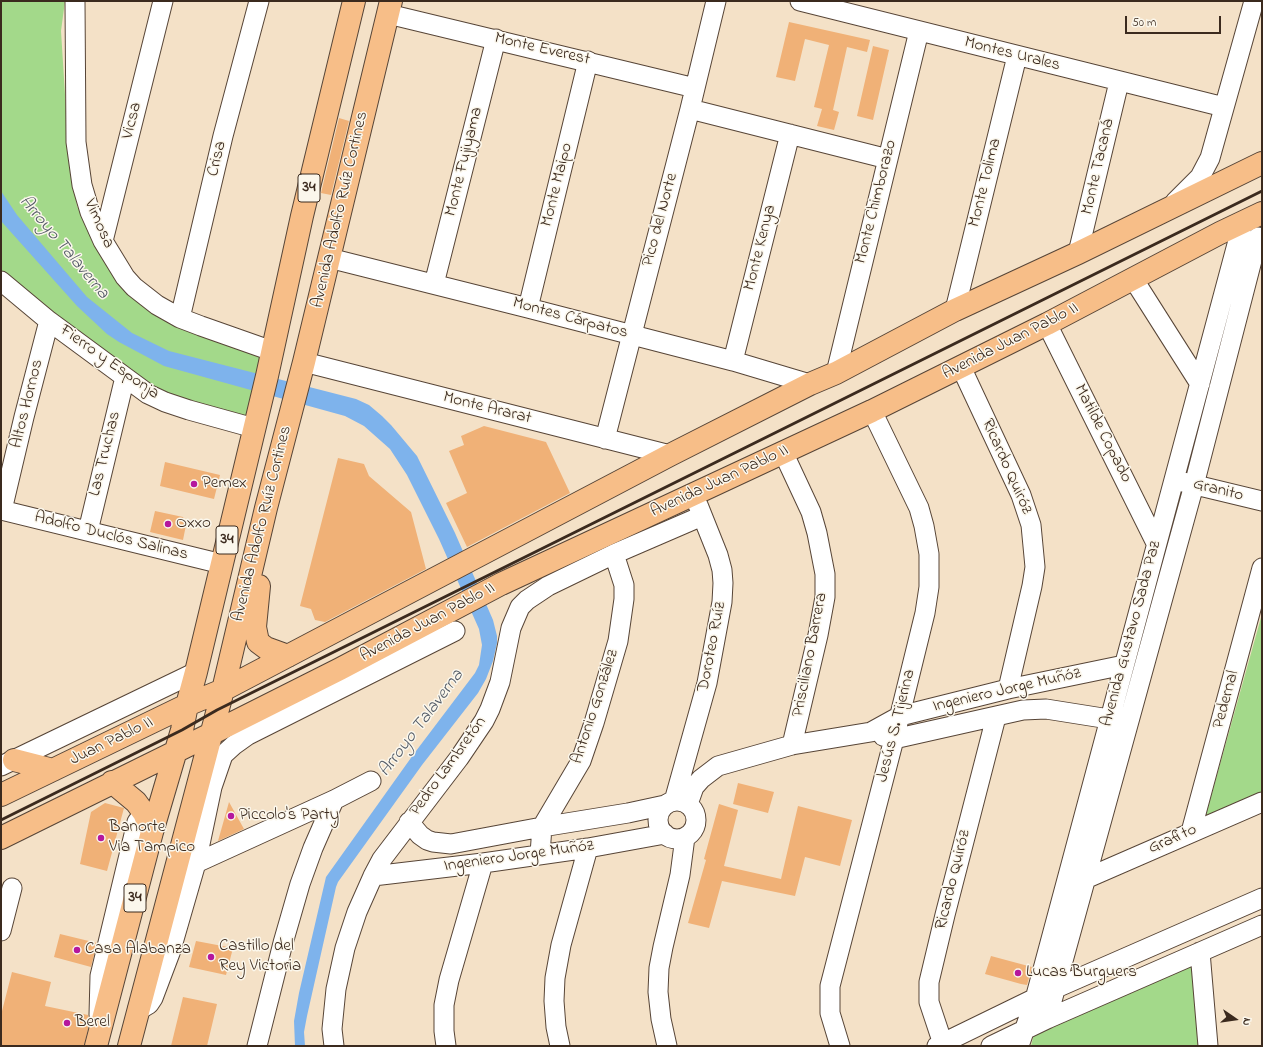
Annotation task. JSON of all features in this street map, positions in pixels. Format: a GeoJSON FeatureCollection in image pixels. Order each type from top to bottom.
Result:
{"type":"FeatureCollection","features":[{"type":"Feature","properties":{"kind":"main road","name":"Avenida Adolfo Ruíz Cortines"},"geometry":{"type":"LineString","coordinates":[[98,1041],[148,823],[176,751],[196,672],[272,352],[302,216],[354,1]]}},
{"type":"Feature","properties":{"kind":"main road","name":"Avenida Adolfo Ruíz Cortines"},"geometry":{"type":"LineString","coordinates":[[129,1046],[223,690],[266,508],[304,362],[389,7]]}},
{"type":"Feature","properties":{"kind":"main road","name":"Avenida Juan Pablo II"},"geometry":{"type":"LineString","coordinates":[[223,690],[670,455],[810,384],[836,373],[955,310],[1078,253],[1262,163]]}},
{"type":"Feature","properties":{"kind":"main road","name":"Avenida Juan Pablo II"},"geometry":{"type":"LineString","coordinates":[[176,751],[340,668],[453,620],[501,584],[872,411],[1134,280],[1254,224]]}},
{"type":"Feature","properties":{"kind":"main road"},"geometry":{"type":"LineString","coordinates":[[266,508],[255,627],[258,642],[266,648],[288,656]]}},
{"type":"Feature","properties":{"kind":"main road","name":"Juan Pablo II"},"geometry":{"type":"LineString","coordinates":[[1,795],[187,705],[223,690]]}},
{"type":"Feature","properties":{"kind":"main road"},"geometry":{"type":"LineString","coordinates":[[1,838],[176,751]]}},
{"type":"Feature","properties":{"kind":"main road"},"geometry":{"type":"LineString","coordinates":[[8,763],[53,770]]}},
{"type":"Feature","properties":{"kind":"main road"},"geometry":{"type":"LineString","coordinates":[[112,782],[136,802],[148,823]]}},
{"type":"Feature","properties":{"kind":"street","name":"Vimosa"},"geometry":{"type":"LineString","coordinates":[[75,1],[76,142],[82,185],[90,212],[103,241],[125,277],[134,287],[157,305],[180,318],[272,352]]}},
{"type":"Feature","properties":{"kind":"street","name":"Vicsa"},"geometry":{"type":"LineString","coordinates":[[103,241],[163,1]]}},
{"type":"Feature","properties":{"kind":"street","name":"Crisa"},"geometry":{"type":"LineString","coordinates":[[180,318],[223,136],[259,1]]}},
{"type":"Feature","properties":{"kind":"street","name":"Pico del Norte"},"geometry":{"type":"LineString","coordinates":[[605,439],[690,109],[716,1]]}},
{"type":"Feature","properties":{"kind":"street","name":"Montes Urales"},"geometry":{"type":"LineString","coordinates":[[800,1],[867,9],[919,31],[1224,107]]}},
{"type":"Feature","properties":{"kind":"street"},"geometry":{"type":"LineString","coordinates":[[1167,210],[1190,189],[1205,169],[1216,138],[1254,1]]}},
{"type":"Feature","properties":{"kind":"street","name":"Monte Everest"},"geometry":{"type":"LineString","coordinates":[[389,7],[496,39],[695,88]]}},
{"type":"Feature","properties":{"kind":"street","name":"Monte Chimborazo"},"geometry":{"type":"LineString","coordinates":[[836,373],[919,31]]}},
{"type":"Feature","properties":{"kind":"street","name":"Monte Fujiyama"},"geometry":{"type":"LineString","coordinates":[[434,284],[496,39]]}},
{"type":"Feature","properties":{"kind":"street","name":"Monte Tolima"},"geometry":{"type":"LineString","coordinates":[[955,310],[1017,56]]}},
{"type":"Feature","properties":{"kind":"street","name":"Monte Maipo"},"geometry":{"type":"LineString","coordinates":[[528,308],[588,61]]}},
{"type":"Feature","properties":{"kind":"street","name":"Monte Tacaná"},"geometry":{"type":"LineString","coordinates":[[1078,253],[1119,82]]}},
{"type":"Feature","properties":{"kind":"street"},"geometry":{"type":"LineString","coordinates":[[690,109],[888,159]]}},
{"type":"Feature","properties":{"kind":"street","name":"Monte Kenya"},"geometry":{"type":"LineString","coordinates":[[733,361],[790,134]]}},
{"type":"Feature","properties":{"kind":"street","name":"Avenida Gustavo Sada Paz"},"geometry":{"type":"LineString","coordinates":[[1021,1039],[1035,999],[1156,543],[1200,384],[1254,224]]}},
{"type":"Feature","properties":{"kind":"street","name":"Avenida Gustavo Sada Paz"},"geometry":{"type":"LineString","coordinates":[[1047,1019],[1054,989],[1194,485],[1254,224]]}},
{"type":"Feature","properties":{"kind":"street","name":"Montes Cárpatos"},"geometry":{"type":"LineString","coordinates":[[329,258],[733,361],[810,384]]}},
{"type":"Feature","properties":{"kind":"street"},"geometry":{"type":"LineString","coordinates":[[1134,280],[1200,384]]}},
{"type":"Feature","properties":{"kind":"street","name":"Fierro y Esponja"},"geometry":{"type":"LineString","coordinates":[[1,281],[49,321],[148,394],[165,402],[254,428]]}},
{"type":"Feature","properties":{"kind":"street","name":"Altos Hornos"},"geometry":{"type":"LineString","coordinates":[[1,510],[49,321]]}},
{"type":"Feature","properties":{"kind":"street","name":"Matilde Copado"},"geometry":{"type":"LineString","coordinates":[[1047,324],[1156,543]]}},
{"type":"Feature","properties":{"kind":"street","name":"Monte Ararat"},"geometry":{"type":"LineString","coordinates":[[304,362],[670,455]]}},
{"type":"Feature","properties":{"kind":"street","name":"Ricardo Quiróz"},"geometry":{"type":"LineString","coordinates":[[961,367],[1021,495],[1031,525],[1035,567],[1031,592],[1008,689]]}},
{"type":"Feature","properties":{"kind":"street","name":"Las Truchas"},"geometry":{"type":"LineString","coordinates":[[88,531],[125,377]]}},
{"type":"Feature","properties":{"kind":"street","name":"Jesús S. Tijerina"},"geometry":{"type":"LineString","coordinates":[[840,1046],[830,1013],[830,986],[900,716],[925,613],[929,587],[929,554],[919,508],[872,411]]}},
{"type":"Feature","properties":{"kind":"street","name":"Prisciliano Barrera"},"geometry":{"type":"LineString","coordinates":[[783,452],[811,512],[817,533],[825,574],[824,597],[818,635],[792,745]]}},
{"type":"Feature","properties":{"kind":"street","name":"Granito"},"geometry":{"type":"LineString","coordinates":[[1174,480],[1262,501]]}},
{"type":"Feature","properties":{"kind":"street","name":"Doroteo Ruíz"},"geometry":{"type":"LineString","coordinates":[[676,803],[708,683],[724,583],[718,555],[694,494]]}},
{"type":"Feature","properties":{"kind":"street","name":"Adolfo Duclós Salinas"},"geometry":{"type":"LineString","coordinates":[[1,510],[222,564]]}},
{"type":"Feature","properties":{"kind":"street","name":"Pedro Lambretón"},"geometry":{"type":"LineString","coordinates":[[334,1046],[332,1029],[337,982],[345,948],[357,912],[382,859],[459,758],[484,721],[503,674],[512,628],[520,607],[527,600],[548,586],[614,554],[702,516]]}},
{"type":"Feature","properties":{"kind":"street","name":"Antonio González"},"geometry":{"type":"LineString","coordinates":[[540,854],[542,827],[581,761],[618,641],[624,599],[624,585],[614,554]]}},
{"type":"Feature","properties":{"kind":"street","name":"Pedernal"},"geometry":{"type":"LineString","coordinates":[[1191,832],[1262,568]]}},
{"type":"Feature","properties":{"kind":"street"},"geometry":{"type":"LineString","coordinates":[[138,1008],[149,1004],[153,998],[170,953],[196,863],[217,771],[223,755],[248,734],[453,620]]}},
{"type":"Feature","properties":{"kind":"street","name":"Ingeniero Jorge Muñóz"},"geometry":{"type":"LineString","coordinates":[[409,822],[420,835],[427,840],[452,844],[676,803],[694,787],[700,779],[718,766],[792,745],[871,732],[900,716],[1008,689],[1124,665]]}},
{"type":"Feature","properties":{"kind":"street"},"geometry":{"type":"LineString","coordinates":[[8,763],[196,672]]}},
{"type":"Feature","properties":{"kind":"street","name":"Ingeniero Jorge Muñóz"},"geometry":{"type":"LineString","coordinates":[[871,732],[894,739],[1023,710],[1046,709],[1109,719]]}},
{"type":"Feature","properties":{"kind":"street","name":"Ricardo Quiróz"},"geometry":{"type":"LineString","coordinates":[[940,1045],[929,1002],[929,982],[996,717]]}},
{"type":"Feature","properties":{"kind":"street"},"geometry":{"type":"LineString","coordinates":[[196,863],[334,800],[371,781]]}},
{"type":"Feature","properties":{"kind":"street"},"geometry":{"type":"LineString","coordinates":[[257,1046],[283,943],[300,884],[313,848],[334,800]]}},
{"type":"Feature","properties":{"kind":"street","name":"Grafito"},"geometry":{"type":"LineString","coordinates":[[1085,879],[1262,802]]}},
{"type":"Feature","properties":{"kind":"street"},"geometry":{"type":"LineString","coordinates":[[676,803],[693,810],[696,817],[695,825],[691,832],[684,837],[671,838],[661,829],[658,823],[658,816],[661,810],[676,803]]}},
{"type":"Feature","properties":{"kind":"street"},"geometry":{"type":"LineString","coordinates":[[628,813],[631,839]]}},
{"type":"Feature","properties":{"kind":"street","name":"Ingeniero Jorge Muñóz"},"geometry":{"type":"LineString","coordinates":[[373,876],[483,863],[588,848],[665,834]]}},
{"type":"Feature","properties":{"kind":"street"},"geometry":{"type":"LineString","coordinates":[[667,1046],[660,1019],[658,992],[659,968],[664,940],[680,875],[684,837]]}},
{"type":"Feature","properties":{"kind":"street"},"geometry":{"type":"LineString","coordinates":[[560,1046],[556,1027],[554,1001],[555,978],[561,945],[588,848]]}},
{"type":"Feature","properties":{"kind":"street"},"geometry":{"type":"LineString","coordinates":[[446,1046],[444,1030],[444,1005],[449,980],[483,863]]}},
{"type":"Feature","properties":{"kind":"street"},"geometry":{"type":"LineString","coordinates":[[1,931],[6,890]]}},
{"type":"Feature","properties":{"kind":"street"},"geometry":{"type":"LineString","coordinates":[[940,1045],[1054,989],[1262,898]]}},
{"type":"Feature","properties":{"kind":"street"},"geometry":{"type":"LineString","coordinates":[[991,1046],[1021,1039],[1047,1019],[1262,925]]}},
{"type":"Feature","properties":{"kind":"street"},"geometry":{"type":"LineString","coordinates":[[1200,952],[1208,1046]]}},
{"type":"Feature","properties":{"kind":"green space"},"geometry":{"type":"Polygon","coordinates":[[[1,1],[65,1],[61,31],[67,126],[77,206],[117,282],[264,351],[247,423],[166,399],[1,274],[1,1]]]}},
{"type":"Feature","properties":{"kind":"green space"},"geometry":{"type":"Polygon","coordinates":[[[1262,614],[1262,793],[1205,818],[1262,614]]]}},
{"type":"Feature","properties":{"kind":"green space"},"geometry":{"type":"Polygon","coordinates":[[[1193,964],[1200,1046],[1031,1046],[1035,1030],[1193,964]]]}},
{"type":"Feature","properties":{"kind":"water"},"geometry":{"type":"Polygon","coordinates":[[[1,191],[17,215],[87,297],[132,333],[169,351],[356,399],[369,405],[382,416],[417,456],[455,533],[493,620],[497,643],[493,661],[486,679],[478,693],[422,765],[338,882],[307,1016],[304,1032],[305,1046],[295,1046],[294,1021],[326,877],[413,755],[475,673],[479,665],[482,645],[479,629],[439,539],[407,475],[390,449],[364,426],[345,416],[164,366],[119,342],[107,334],[77,306],[1,221],[1,191]]]}},
{"type":"Feature","properties":{"kind":"building"},"geometry":{"type":"Polygon","coordinates":[[[789,22],[870,40],[867,52],[847,47],[833,110],[839,112],[834,130],[817,126],[822,109],[814,107],[829,45],[805,39],[795,81],[776,77],[789,22]]]}},
{"type":"Feature","properties":{"kind":"building"},"geometry":{"type":"Polygon","coordinates":[[[873,46],[889,50],[873,120],[857,116],[873,46]]]}},
{"type":"Feature","properties":{"kind":"building"},"geometry":{"type":"Polygon","coordinates":[[[339,118],[349,121],[331,195],[321,193],[339,118]]]}},
{"type":"Feature","properties":{"kind":"building"},"geometry":{"type":"Polygon","coordinates":[[[484,426],[546,442],[570,493],[467,547],[446,503],[467,493],[449,451],[464,445],[461,436],[484,426]]]}},
{"type":"Feature","properties":{"kind":"building"},"geometry":{"type":"Polygon","coordinates":[[[338,458],[364,464],[369,476],[411,512],[426,569],[325,622],[315,620],[311,609],[300,606],[338,458]]]}},
{"type":"Feature","properties":{"kind":"building"},"geometry":{"type":"Polygon","coordinates":[[[165,462],[220,475],[214,499],[160,486],[165,462]]]}},
{"type":"Feature","properties":{"kind":"building"},"geometry":{"type":"Polygon","coordinates":[[[155,511],[183,517],[186,525],[183,540],[150,532],[155,511]]]}},
{"type":"Feature","properties":{"kind":"building"},"geometry":{"type":"Polygon","coordinates":[[[738,783],[774,792],[768,813],[733,804],[738,783]]]}},
{"type":"Feature","properties":{"kind":"building","name":"Piccolo's Party"},"geometry":{"type":"Polygon","coordinates":[[[229,802],[244,829],[218,841],[229,802]]]}},
{"type":"Feature","properties":{"kind":"building","name":"Banorte Via Tampico"},"geometry":{"type":"Polygon","coordinates":[[[105,803],[124,808],[107,871],[80,864],[91,812],[105,803]]]}},
{"type":"Feature","properties":{"kind":"building"},"geometry":{"type":"Polygon","coordinates":[[[719,804],[738,810],[724,866],[781,879],[798,806],[852,820],[840,866],[805,857],[795,896],[722,881],[709,928],[688,923],[706,860],[704,859],[719,804]]]}},
{"type":"Feature","properties":{"kind":"building","name":"Casa Alabanza"},"geometry":{"type":"Polygon","coordinates":[[[60,934],[97,943],[91,967],[54,957],[60,934]]]}},
{"type":"Feature","properties":{"kind":"building","name":"Castillo del Rey Victoria"},"geometry":{"type":"Polygon","coordinates":[[[196,941],[233,948],[226,975],[189,967],[196,941]]]}},
{"type":"Feature","properties":{"kind":"building"},"geometry":{"type":"Polygon","coordinates":[[[991,956],[1032,967],[1027,985],[985,974],[991,956]]]}},
{"type":"Feature","properties":{"kind":"building"},"geometry":{"type":"Polygon","coordinates":[[[12,972],[51,982],[45,1006],[88,1015],[90,1021],[84,1046],[1,1046],[1,1015],[12,972]]]}},
{"type":"Feature","properties":{"kind":"building"},"geometry":{"type":"Polygon","coordinates":[[[183,997],[217,1004],[207,1046],[171,1046],[183,997]]]}},
{"type":"Feature","properties":{"kind":"railway"},"geometry":{"type":"LineString","coordinates":[[1,820],[182,730],[217,710],[1262,191]]}},
{"type":"Feature","properties":{"kind":"place","name":"Pemex"},"geometry":{"type":"Point","coordinates":[194,484]}},
{"type":"Feature","properties":{"kind":"place","name":"Oxxo"},"geometry":{"type":"Point","coordinates":[168,524]}},
{"type":"Feature","properties":{"kind":"place","name":"Piccolo's Party"},"geometry":{"type":"Point","coordinates":[231,816]}},
{"type":"Feature","properties":{"kind":"place","name":"Banorte Via Tampico"},"geometry":{"type":"Point","coordinates":[101,838]}},
{"type":"Feature","properties":{"kind":"place","name":"Casa Alabanza"},"geometry":{"type":"Point","coordinates":[77,950]}},
{"type":"Feature","properties":{"kind":"place","name":"Castillo del Rey Victoria"},"geometry":{"type":"Point","coordinates":[211,957]}},
{"type":"Feature","properties":{"kind":"place","name":"Lucas Burguers"},"geometry":{"type":"Point","coordinates":[1018,973]}},
{"type":"Feature","properties":{"kind":"place","name":"Berel"},"geometry":{"type":"Point","coordinates":[67,1023]}},
{"type":"Feature","properties":{"kind":"water label","name":"Arroyo Talaverna"},"geometry":{"type":"Point","coordinates":[63,248]}},
{"type":"Feature","properties":{"kind":"water label","name":"Arroyo Talaverna"},"geometry":{"type":"Point","coordinates":[422,724]}}]}
